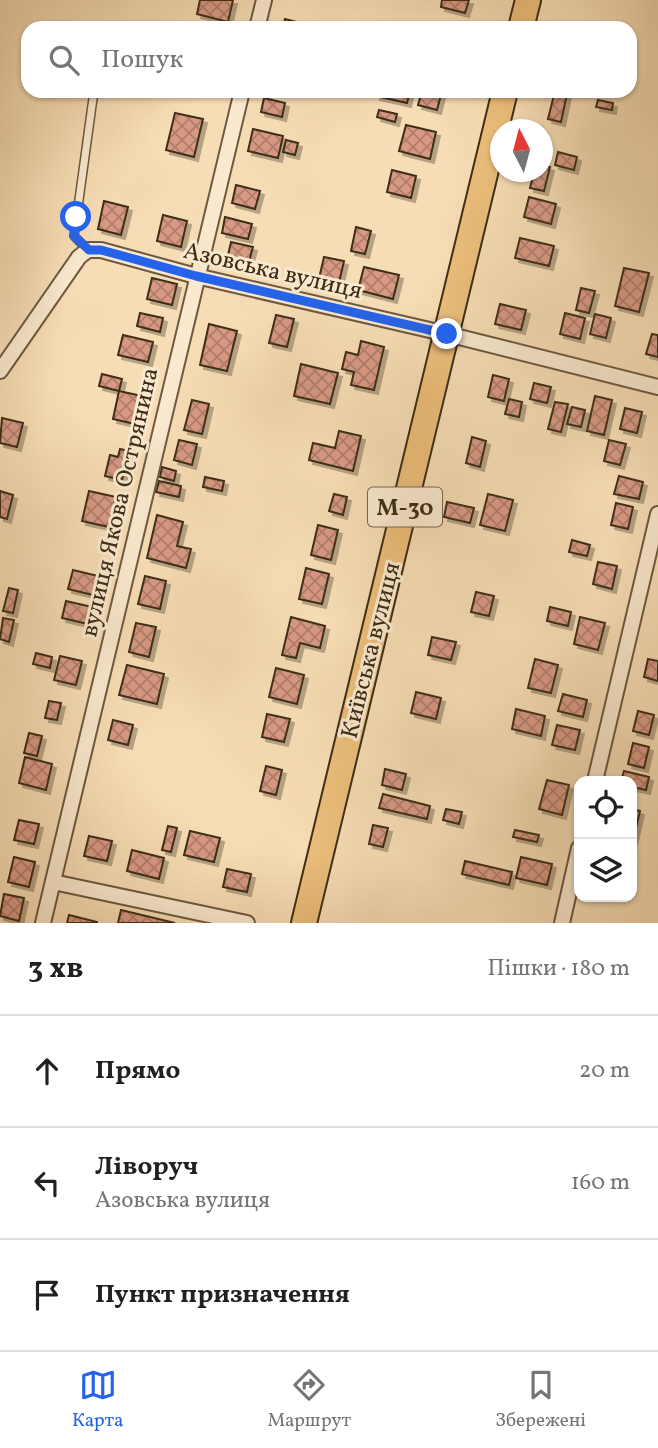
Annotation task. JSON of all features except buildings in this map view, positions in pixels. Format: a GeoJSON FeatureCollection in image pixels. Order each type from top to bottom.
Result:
{"type":"FeatureCollection","features":[{"type":"Feature","properties":{"kind":"highway"},"geometry":{"type":"LineString","coordinates":[[523,21],[528,0]]}},
{"type":"Feature","properties":{"kind":"highway","name":"Київська вулиця"},"geometry":{"type":"LineString","coordinates":[[304,923],[503,98]]}},
{"type":"Feature","properties":{"kind":"street"},"geometry":{"type":"LineString","coordinates":[[259,21],[264,0]]}},
{"type":"Feature","properties":{"kind":"street","name":"вулиця Якова Острянина"},"geometry":{"type":"LineString","coordinates":[[43,923],[240,98]]}},
{"type":"Feature","properties":{"kind":"street"},"geometry":{"type":"LineString","coordinates":[[0,372],[79,257],[89,250]]}},
{"type":"Feature","properties":{"kind":"street","name":"Азовська вулиця"},"geometry":{"type":"LineString","coordinates":[[89,250],[101,250],[196,276],[447,334],[658,387]]}},
{"type":"Feature","properties":{"kind":"street"},"geometry":{"type":"LineString","coordinates":[[596,776],[658,514]]}},
{"type":"Feature","properties":{"kind":"street"},"geometry":{"type":"LineString","coordinates":[[562,923],[574,870]]}},
{"type":"Feature","properties":{"kind":"street"},"geometry":{"type":"LineString","coordinates":[[53,882],[247,923]]}},
{"type":"Feature","properties":{"kind":"lane"},"geometry":{"type":"LineString","coordinates":[[89,250],[74,236],[93,98]]}},
{"type":"Feature","properties":{"kind":"route"},"geometry":{"type":"LineString","coordinates":[[76,217],[74,236],[89,250],[101,250],[196,276],[447,334]]}}]}
